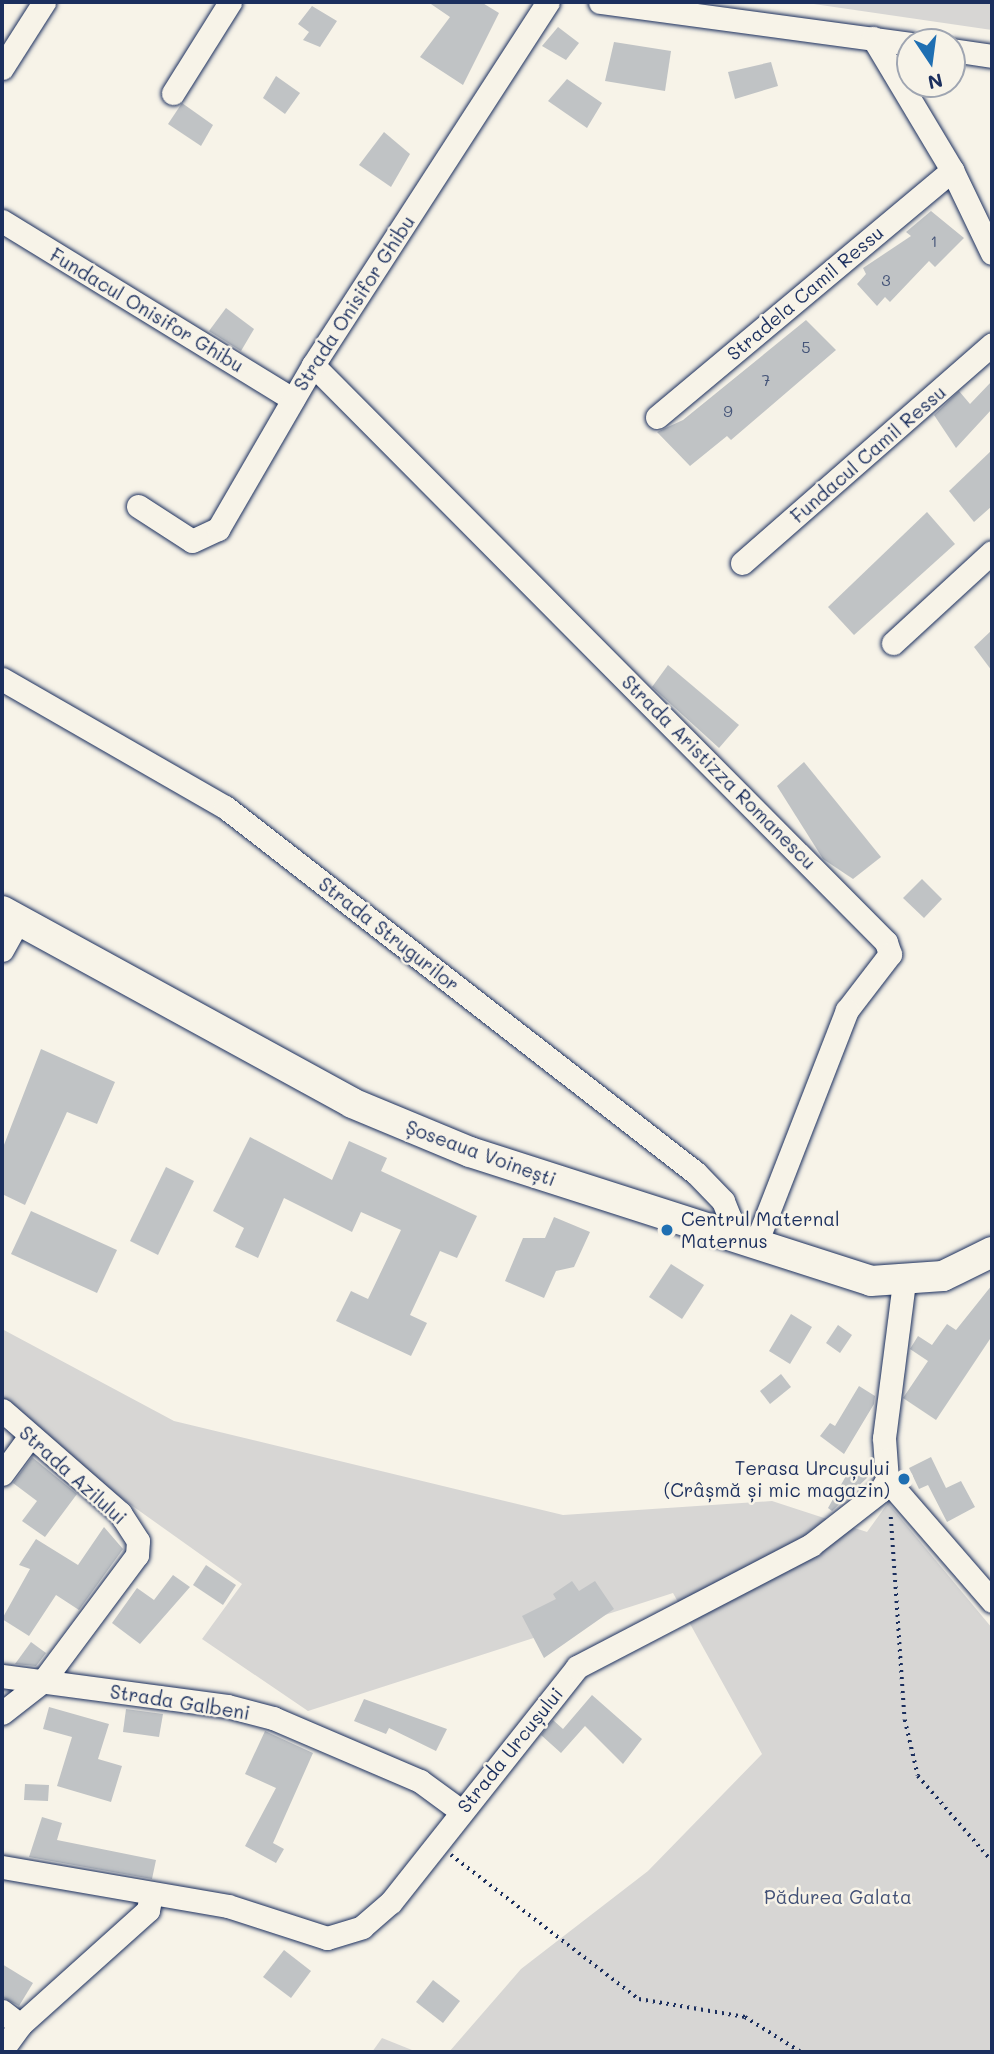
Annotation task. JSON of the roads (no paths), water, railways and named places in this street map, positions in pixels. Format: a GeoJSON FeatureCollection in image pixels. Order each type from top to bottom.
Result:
{"type":"FeatureCollection","features":[{"type":"Feature","properties":{"kind":"main road","name":"Șoseaua Voinești"},"geometry":{"type":"LineString","coordinates":[[10,915],[352,1103],[470,1152],[858,1278],[904,1282],[943,1276],[992,1252]]}},
{"type":"Feature","properties":{"kind":"street"},"geometry":{"type":"LineString","coordinates":[[2,68],[44,2]]}},
{"type":"Feature","properties":{"kind":"street"},"geometry":{"type":"LineString","coordinates":[[173,93],[230,2]]}},
{"type":"Feature","properties":{"kind":"street","name":"Strada Onisifor Ghibu"},"geometry":{"type":"LineString","coordinates":[[138,506],[183,538],[211,536],[313,365],[548,2]]}},
{"type":"Feature","properties":{"kind":"street"},"geometry":{"type":"LineString","coordinates":[[600,2],[896,42]]}},
{"type":"Feature","properties":{"kind":"street"},"geometry":{"type":"LineString","coordinates":[[873,38],[952,170],[992,253]]}},
{"type":"Feature","properties":{"kind":"street"},"geometry":{"type":"LineString","coordinates":[[966,52],[992,56]]}},
{"type":"Feature","properties":{"kind":"street","name":"Stradela Camil Ressu"},"geometry":{"type":"LineString","coordinates":[[657,417],[952,170]]}},
{"type":"Feature","properties":{"kind":"street","name":"Fundacul Onisifor Ghibu"},"geometry":{"type":"LineString","coordinates":[[2,222],[293,399]]}},
{"type":"Feature","properties":{"kind":"street","name":"Fundacul Camil Ressu"},"geometry":{"type":"LineString","coordinates":[[742,563],[992,344]]}},
{"type":"Feature","properties":{"kind":"street","name":"Strada Aristizza Romanescu"},"geometry":{"type":"LineString","coordinates":[[313,365],[886,942],[890,954],[847,1010],[755,1246]]}},
{"type":"Feature","properties":{"kind":"street"},"geometry":{"type":"LineString","coordinates":[[892,643],[992,552]]}},
{"type":"Feature","properties":{"kind":"street","name":"Strada Strugurilor"},"geometry":{"type":"LineString","coordinates":[[2,679],[225,807],[696,1173],[723,1201],[730,1218],[726,1235]]}},
{"type":"Feature","properties":{"kind":"street"},"geometry":{"type":"LineString","coordinates":[[2,950],[10,915]]}},
{"type":"Feature","properties":{"kind":"street"},"geometry":{"type":"LineString","coordinates":[[904,1282],[884,1438],[887,1480],[992,1601]]}},
{"type":"Feature","properties":{"kind":"street","name":"Strada Azilului"},"geometry":{"type":"LineString","coordinates":[[2,1410],[120,1513],[138,1541],[137,1555],[43,1681],[2,1713]]}},
{"type":"Feature","properties":{"kind":"street"},"geometry":{"type":"LineString","coordinates":[[2,1474],[30,1436]]}},
{"type":"Feature","properties":{"kind":"street","name":"Strada Urcușului"},"geometry":{"type":"LineString","coordinates":[[2,1867],[228,1906],[327,1938],[362,1927],[391,1902],[577,1667],[811,1545],[853,1518],[887,1480]]}},
{"type":"Feature","properties":{"kind":"street","name":"Strada Galbeni"},"geometry":{"type":"LineString","coordinates":[[2,1676],[273,1718],[420,1780],[461,1811]]}},
{"type":"Feature","properties":{"kind":"street"},"geometry":{"type":"LineString","coordinates":[[2,2050],[11,2018],[148,1910],[151,1894]]}},
{"type":"Feature","properties":{"kind":"place","name":"Centrul Maternal Maternus"},"geometry":{"type":"Point","coordinates":[667,1230]}},
{"type":"Feature","properties":{"kind":"place","name":"Terasa Urcușului (Crâșmă și mic magazin)"},"geometry":{"type":"Point","coordinates":[904,1479]}},
{"type":"Feature","properties":{"kind":"park label","name":"Pădurea Galata"},"geometry":{"type":"Point","coordinates":[838,1897]}}]}
